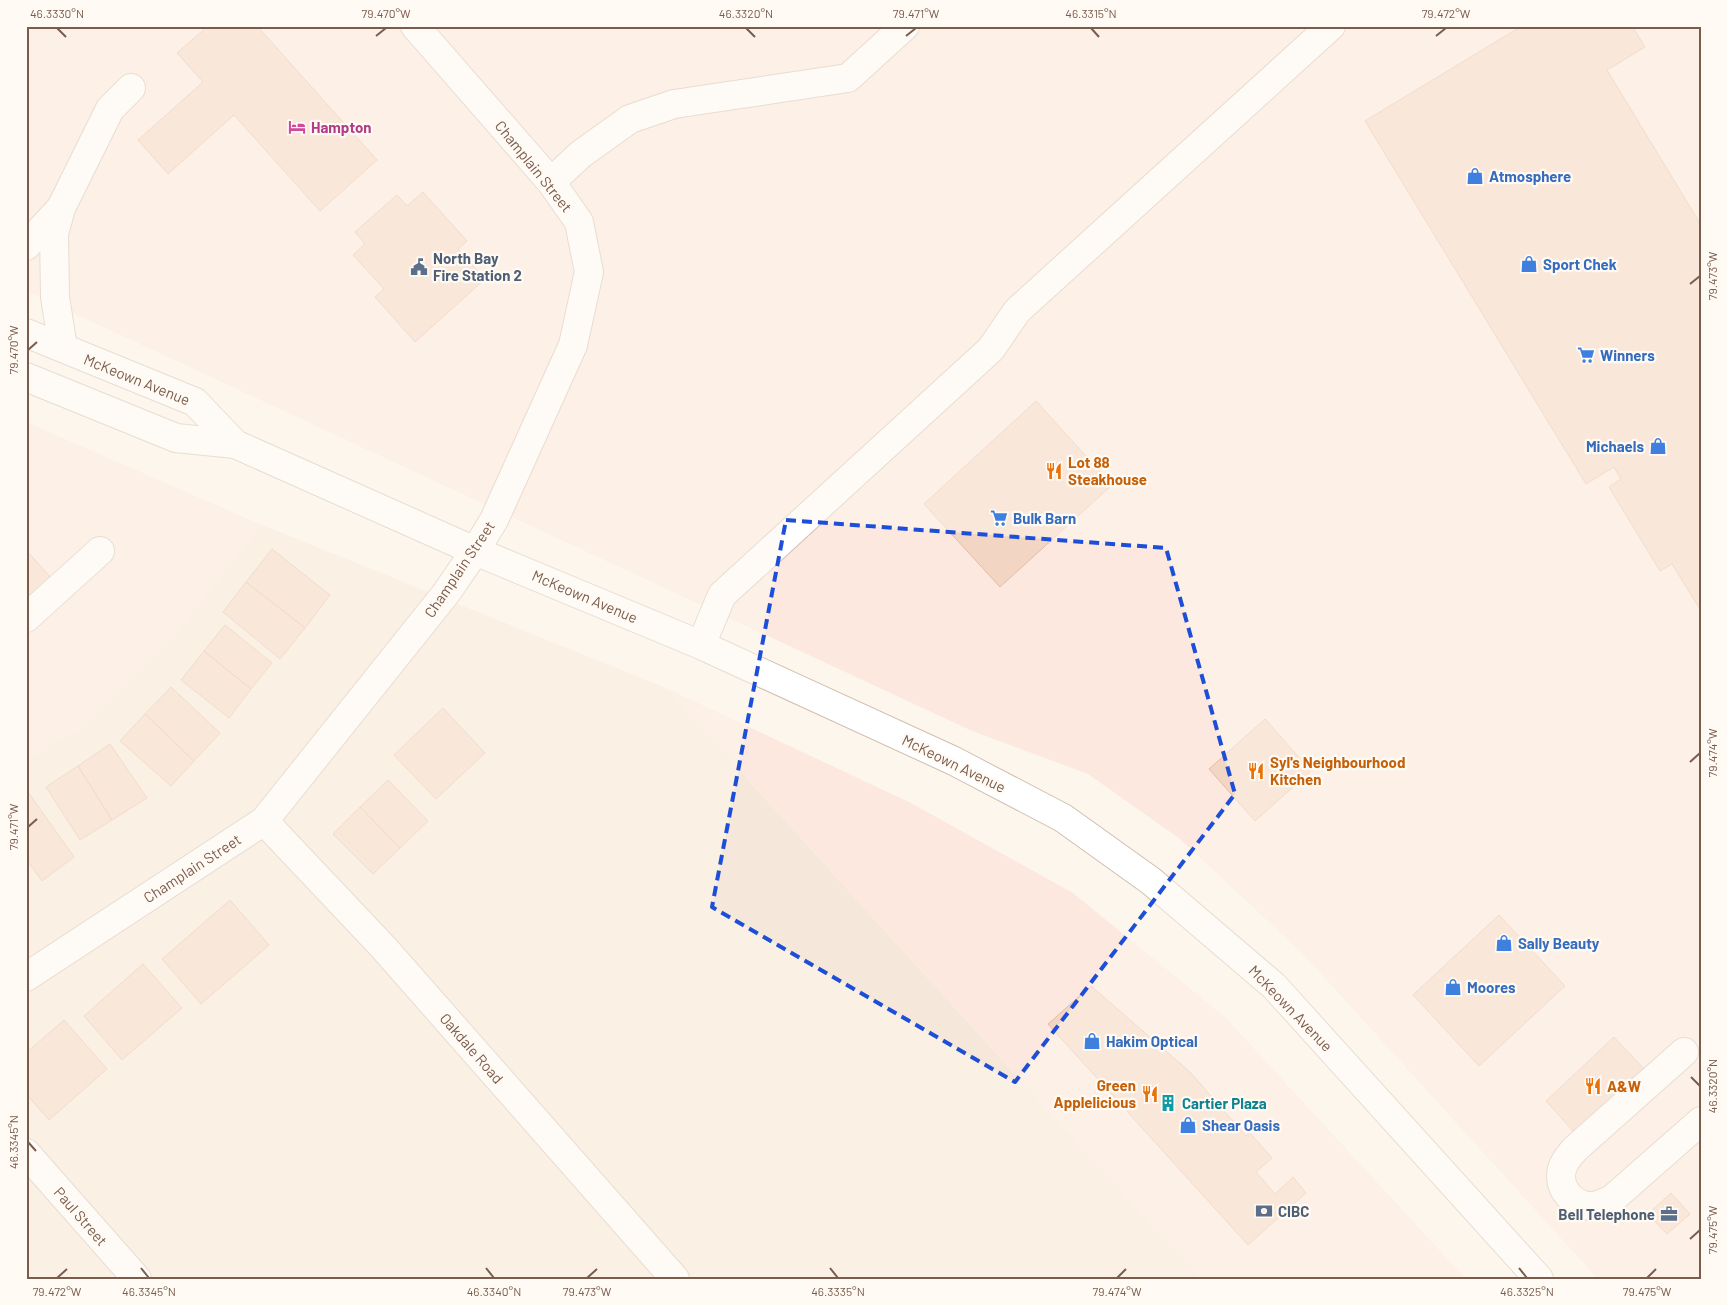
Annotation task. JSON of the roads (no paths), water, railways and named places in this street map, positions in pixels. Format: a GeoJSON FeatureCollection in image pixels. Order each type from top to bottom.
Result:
{"type":"FeatureCollection","features":[{"type":"Feature","properties":{"kind":"street","name":"Champlain Street"},"geometry":{"type":"LineString","coordinates":[[26,977],[264,822],[447,592],[475,551],[495,517],[573,345],[589,272],[580,222],[551,182],[415,26]]}},
{"type":"Feature","properties":{"kind":"street"},"geometry":{"type":"LineString","coordinates":[[551,182],[581,154],[630,119],[674,104],[848,78],[905,26]]}},
{"type":"Feature","properties":{"kind":"street"},"geometry":{"type":"LineString","coordinates":[[702,645],[722,595],[991,349],[1017,311],[1331,26]]}},
{"type":"Feature","properties":{"kind":"street"},"geometry":{"type":"LineString","coordinates":[[63,348],[56,297],[54,234],[61,208],[110,109],[131,88]]}},
{"type":"Feature","properties":{"kind":"street"},"geometry":{"type":"LineString","coordinates":[[26,246],[61,208]]}},
{"type":"Feature","properties":{"kind":"street","name":"McKeown Avenue"},"geometry":{"type":"LineString","coordinates":[[26,333],[195,402],[235,444]]}},
{"type":"Feature","properties":{"kind":"street","name":"McKeown Avenue"},"geometry":{"type":"LineString","coordinates":[[26,377],[176,438],[235,444],[475,551],[702,645],[954,761],[1055,814],[1151,881],[1274,986],[1539,1279]]}},
{"type":"Feature","properties":{"kind":"street"},"geometry":{"type":"LineString","coordinates":[[26,618],[100,551]]}},
{"type":"Feature","properties":{"kind":"street","name":"Oakdale Road"},"geometry":{"type":"LineString","coordinates":[[264,822],[384,948],[675,1279]]}},
{"type":"Feature","properties":{"kind":"street"},"geometry":{"type":"LineString","coordinates":[[1684,1052],[1574,1149],[1564,1162],[1561,1177],[1567,1193],[1577,1204],[1593,1206],[1610,1200],[1701,1121]]}},
{"type":"Feature","properties":{"kind":"street","name":"Paul Street"},"geometry":{"type":"LineString","coordinates":[[26,1153],[137,1279]]}},
{"type":"Feature","properties":{"kind":"place","name":"Hampton"},"geometry":{"type":"Point","coordinates":[297,127]}},
{"type":"Feature","properties":{"kind":"place","name":"Atmosphere"},"geometry":{"type":"Point","coordinates":[1475,176]}},
{"type":"Feature","properties":{"kind":"place","name":"Sport Chek"},"geometry":{"type":"Point","coordinates":[1529,264]}},
{"type":"Feature","properties":{"kind":"place","name":"North Bay Fire Station 2"},"geometry":{"type":"Point","coordinates":[419,267]}},
{"type":"Feature","properties":{"kind":"place","name":"Winners"},"geometry":{"type":"Point","coordinates":[1586,355]}},
{"type":"Feature","properties":{"kind":"place","name":"Michaels"},"geometry":{"type":"Point","coordinates":[1658,446]}},
{"type":"Feature","properties":{"kind":"place","name":"Lot 88 Steakhouse"},"geometry":{"type":"Point","coordinates":[1054,471]}},
{"type":"Feature","properties":{"kind":"place","name":"Bulk Barn"},"geometry":{"type":"Point","coordinates":[999,518]}},
{"type":"Feature","properties":{"kind":"place","name":"Syl's Neighbourhood Kitchen"},"geometry":{"type":"Point","coordinates":[1256,771]}},
{"type":"Feature","properties":{"kind":"place","name":"Sally Beauty"},"geometry":{"type":"Point","coordinates":[1504,943]}},
{"type":"Feature","properties":{"kind":"place","name":"Moores"},"geometry":{"type":"Point","coordinates":[1453,987]}},
{"type":"Feature","properties":{"kind":"place","name":"Hakim Optical"},"geometry":{"type":"Point","coordinates":[1092,1041]}},
{"type":"Feature","properties":{"kind":"place","name":"A&W"},"geometry":{"type":"Point","coordinates":[1593,1086]}},
{"type":"Feature","properties":{"kind":"place","name":"Green Applelicious"},"geometry":{"type":"Point","coordinates":[1150,1094]}},
{"type":"Feature","properties":{"kind":"place","name":"Cartier Plaza"},"geometry":{"type":"Point","coordinates":[1168,1103]}},
{"type":"Feature","properties":{"kind":"place","name":"Shear Oasis"},"geometry":{"type":"Point","coordinates":[1188,1125]}},
{"type":"Feature","properties":{"kind":"place","name":"CIBC"},"geometry":{"type":"Point","coordinates":[1264,1211]}},
{"type":"Feature","properties":{"kind":"place","name":"Bell Telephone"},"geometry":{"type":"Point","coordinates":[1669,1214]}}]}
